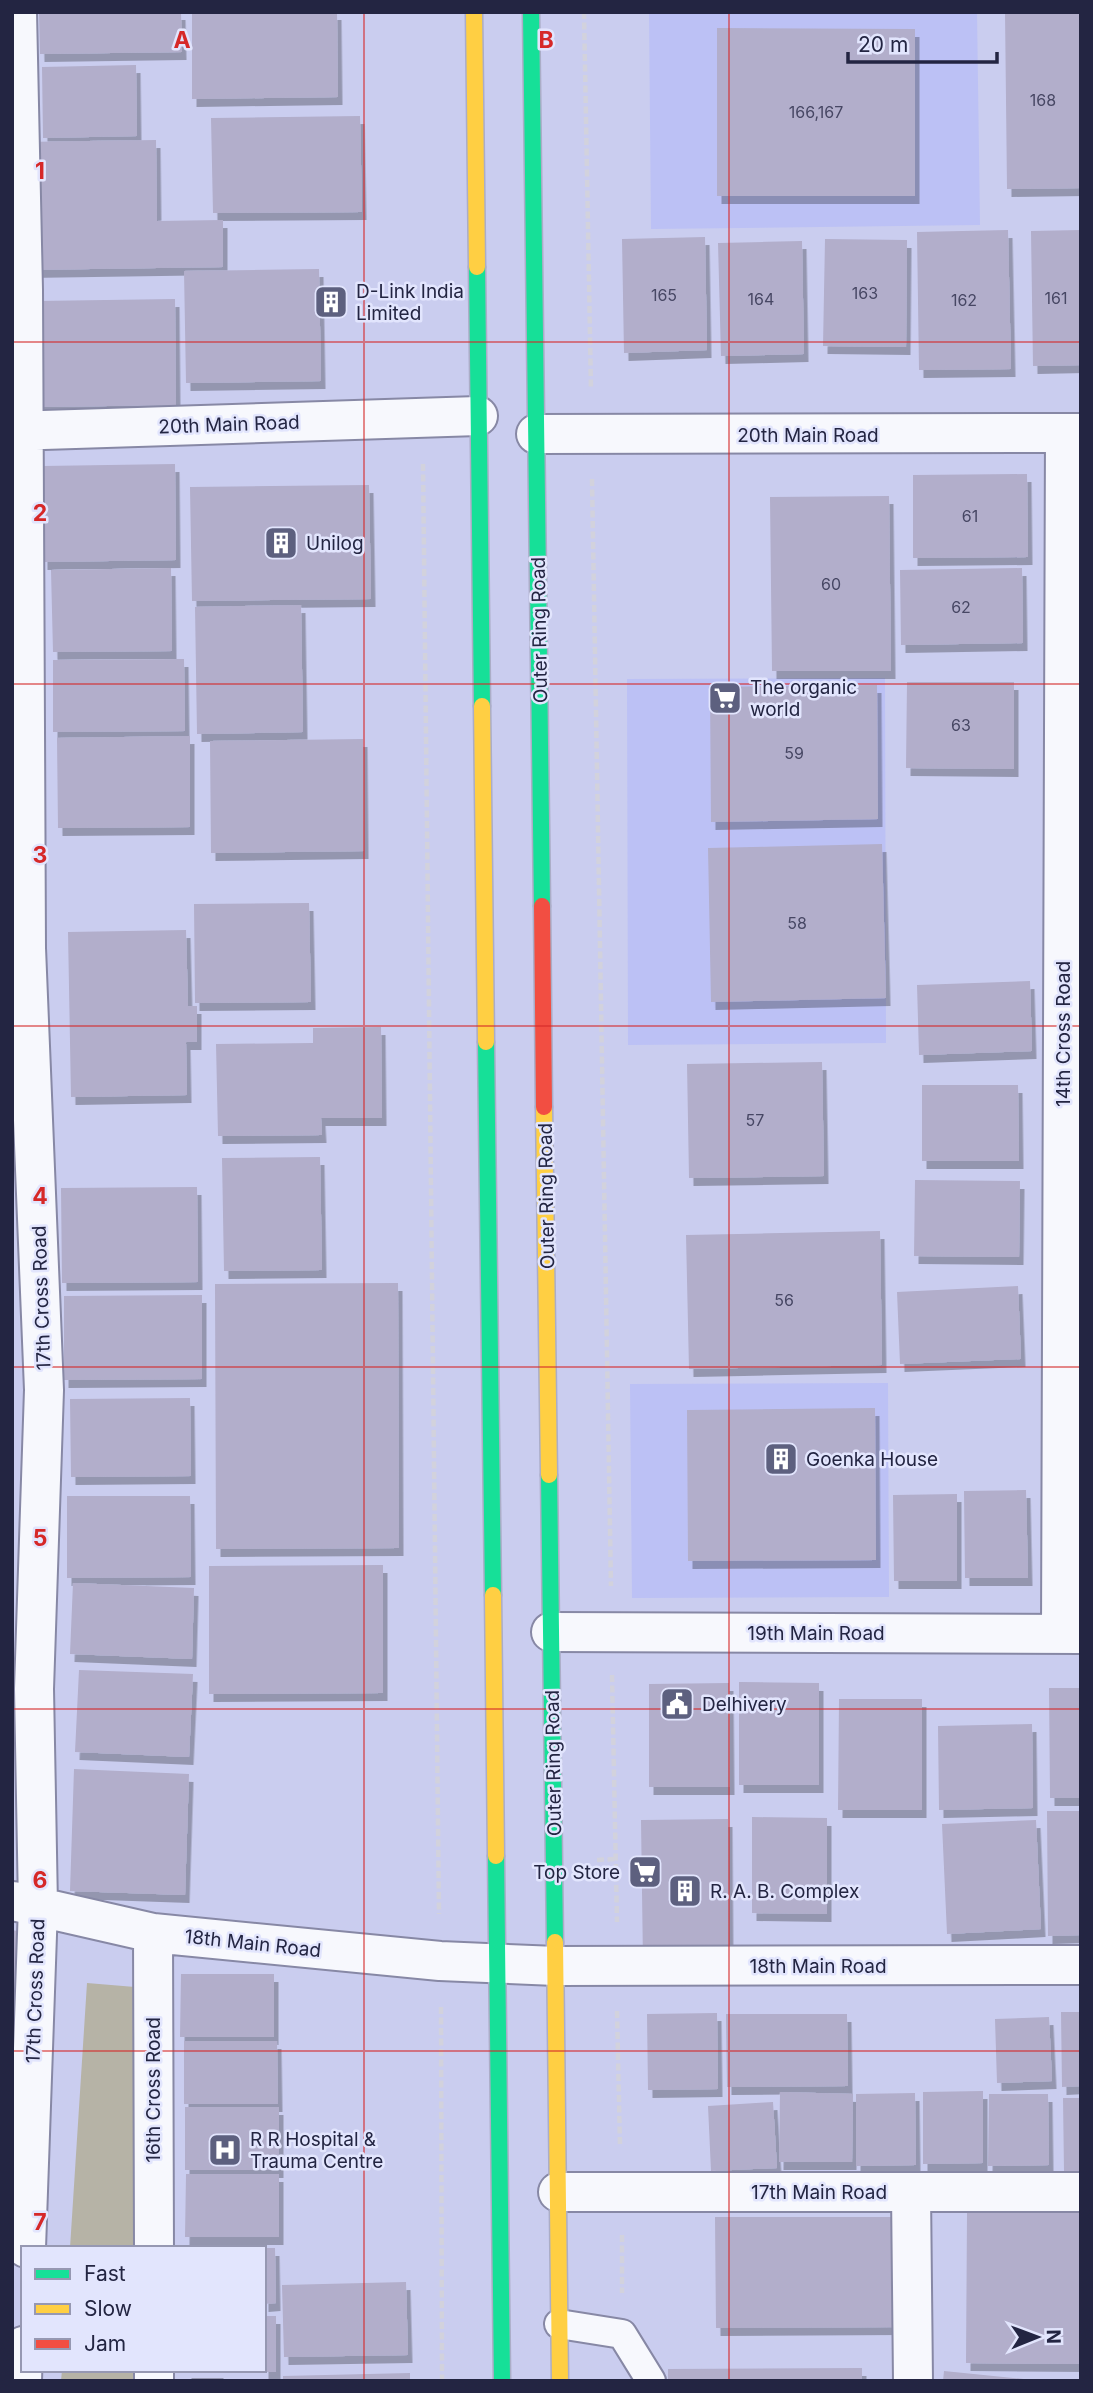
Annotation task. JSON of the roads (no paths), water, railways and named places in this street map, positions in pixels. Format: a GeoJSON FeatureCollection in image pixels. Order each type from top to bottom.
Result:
{"type":"FeatureCollection","features":[{"type":"Feature","properties":{"kind":"highway"},"geometry":{"type":"LineString","coordinates":[[474,12],[502,2381]]}},
{"type":"Feature","properties":{"kind":"highway","name":"Outer Ring Road"},"geometry":{"type":"LineString","coordinates":[[531,12],[560,2381]]}},
{"type":"Feature","properties":{"kind":"street","name":"17th Cross Road"},"geometry":{"type":"LineString","coordinates":[[17,12],[22,276],[17,431],[26,948],[23,1126],[27,1335],[44,1390],[26,1520],[23,1715],[26,2246]]}},
{"type":"Feature","properties":{"kind":"street","name":"20th Main Road"},"geometry":{"type":"LineString","coordinates":[[17,431],[478,416]]}},
{"type":"Feature","properties":{"kind":"street","name":"20th Main Road"},"geometry":{"type":"LineString","coordinates":[[536,434],[592,436],[1073,433]]}},
{"type":"Feature","properties":{"kind":"street","name":"14th Cross Road"},"geometry":{"type":"LineString","coordinates":[[1071,1634],[1073,433]]}},
{"type":"Feature","properties":{"kind":"street","name":"19th Main Road"},"geometry":{"type":"LineString","coordinates":[[551,1632],[1071,1634]]}},
{"type":"Feature","properties":{"kind":"street","name":"18th Main Road"},"geometry":{"type":"LineString","coordinates":[[25,1904],[153,1933],[440,1961],[555,1966],[1081,1965]]}},
{"type":"Feature","properties":{"kind":"street","name":"16th Cross Road"},"geometry":{"type":"LineString","coordinates":[[153,1933],[154,2246]]}},
{"type":"Feature","properties":{"kind":"street","name":"17th Main Road"},"geometry":{"type":"LineString","coordinates":[[558,2192],[1081,2192]]}},
{"type":"Feature","properties":{"kind":"street"},"geometry":{"type":"LineString","coordinates":[[911,2192],[914,2381]]}},
{"type":"Feature","properties":{"kind":"lane"},"geometry":{"type":"LineString","coordinates":[[559,2323],[622,2334],[651,2381]]}},
{"type":"Feature","properties":{"kind":"place","name":"D-Link India Limited"},"geometry":{"type":"Point","coordinates":[331,302]}},
{"type":"Feature","properties":{"kind":"place","name":"Unilog"},"geometry":{"type":"Point","coordinates":[281,543]}},
{"type":"Feature","properties":{"kind":"place","name":"The organic world"},"geometry":{"type":"Point","coordinates":[725,698]}},
{"type":"Feature","properties":{"kind":"place","name":"Goenka House"},"geometry":{"type":"Point","coordinates":[781,1459]}},
{"type":"Feature","properties":{"kind":"place","name":"Delhivery"},"geometry":{"type":"Point","coordinates":[677,1704]}},
{"type":"Feature","properties":{"kind":"place","name":"Top Store"},"geometry":{"type":"Point","coordinates":[645,1872]}},
{"type":"Feature","properties":{"kind":"place","name":"R. A. B. Complex"},"geometry":{"type":"Point","coordinates":[685,1891]}},
{"type":"Feature","properties":{"kind":"place","name":"R R Hospital & Trauma Centre"},"geometry":{"type":"Point","coordinates":[225,2150]}}]}
